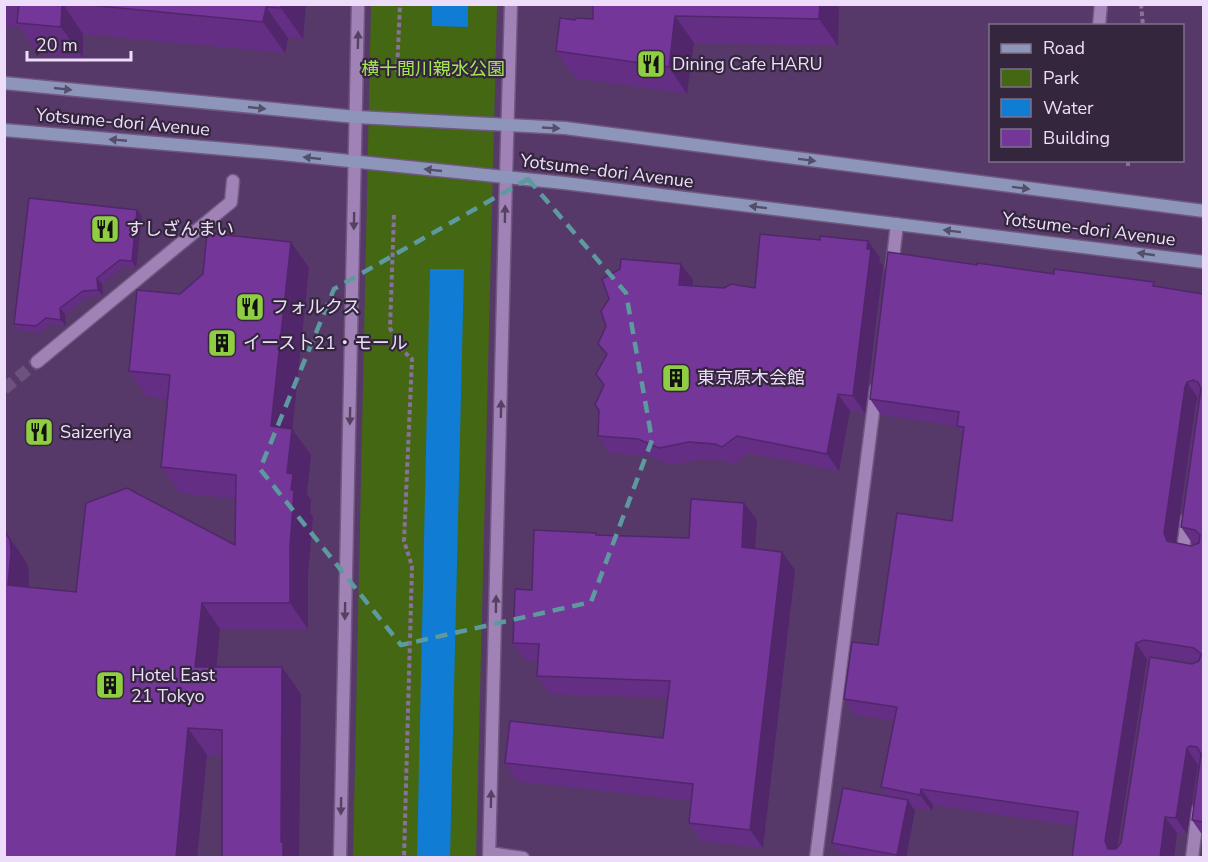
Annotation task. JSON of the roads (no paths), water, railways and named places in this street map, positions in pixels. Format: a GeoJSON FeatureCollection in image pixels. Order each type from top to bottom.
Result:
{"type":"FeatureCollection","features":[{"type":"Feature","properties":{"kind":"main road","name":"Yotsume-dori Avenue"},"geometry":{"type":"LineString","coordinates":[[4,83],[356,117],[565,128],[1203,211]]}},
{"type":"Feature","properties":{"kind":"main road","name":"Yotsume-dori Avenue"},"geometry":{"type":"LineString","coordinates":[[4,129],[506,177],[1203,262]]}},
{"type":"Feature","properties":{"kind":"street"},"geometry":{"type":"LineString","coordinates":[[340,858],[358,4]]}},
{"type":"Feature","properties":{"kind":"street"},"geometry":{"type":"LineString","coordinates":[[511,4],[489,855],[523,858]]}},
{"type":"Feature","properties":{"kind":"street"},"geometry":{"type":"LineString","coordinates":[[1099,24],[1101,4]]}},
{"type":"Feature","properties":{"kind":"street"},"geometry":{"type":"LineString","coordinates":[[37,362],[231,202],[233,181]]}},
{"type":"Feature","properties":{"kind":"street"},"geometry":{"type":"LineString","coordinates":[[890,283],[897,224]]}},
{"type":"Feature","properties":{"kind":"street"},"geometry":{"type":"LineString","coordinates":[[816,858],[878,376]]}},
{"type":"Feature","properties":{"kind":"street"},"geometry":{"type":"LineString","coordinates":[[1189,505],[1183,550],[1203,554]]}},
{"type":"Feature","properties":{"kind":"street"},"geometry":{"type":"LineString","coordinates":[[1192,858],[1199,802]]}},
{"type":"Feature","properties":{"kind":"water"},"geometry":{"type":"Polygon","coordinates":[[[432,5],[468,5],[468,27],[432,26],[432,5]]]}},
{"type":"Feature","properties":{"kind":"water"},"geometry":{"type":"Polygon","coordinates":[[[430,269],[464,269],[450,858],[417,857],[430,269]]]}},
{"type":"Feature","properties":{"kind":"tunnel"},"geometry":{"type":"LineString","coordinates":[[4,389],[37,362]]}},
{"type":"Feature","properties":{"kind":"place","name":"Dining Cafe HARU"},"geometry":{"type":"Point","coordinates":[651,64]}},
{"type":"Feature","properties":{"kind":"place","name":"すしざんまい"},"geometry":{"type":"Point","coordinates":[105,229]}},
{"type":"Feature","properties":{"kind":"place","name":"フォルクス"},"geometry":{"type":"Point","coordinates":[250,307]}},
{"type":"Feature","properties":{"kind":"place","name":"イース卜21・モール"},"geometry":{"type":"Point","coordinates":[222,343]}},
{"type":"Feature","properties":{"kind":"place","name":"東京原木会館"},"geometry":{"type":"Point","coordinates":[676,378]}},
{"type":"Feature","properties":{"kind":"place","name":"Saizeriya"},"geometry":{"type":"Point","coordinates":[39,432]}},
{"type":"Feature","properties":{"kind":"place","name":"Hotel East 21 Tokyo"},"geometry":{"type":"Point","coordinates":[110,685]}},
{"type":"Feature","properties":{"kind":"park label","name":"横十間川親水公園"},"geometry":{"type":"Point","coordinates":[433,69]}}]}
